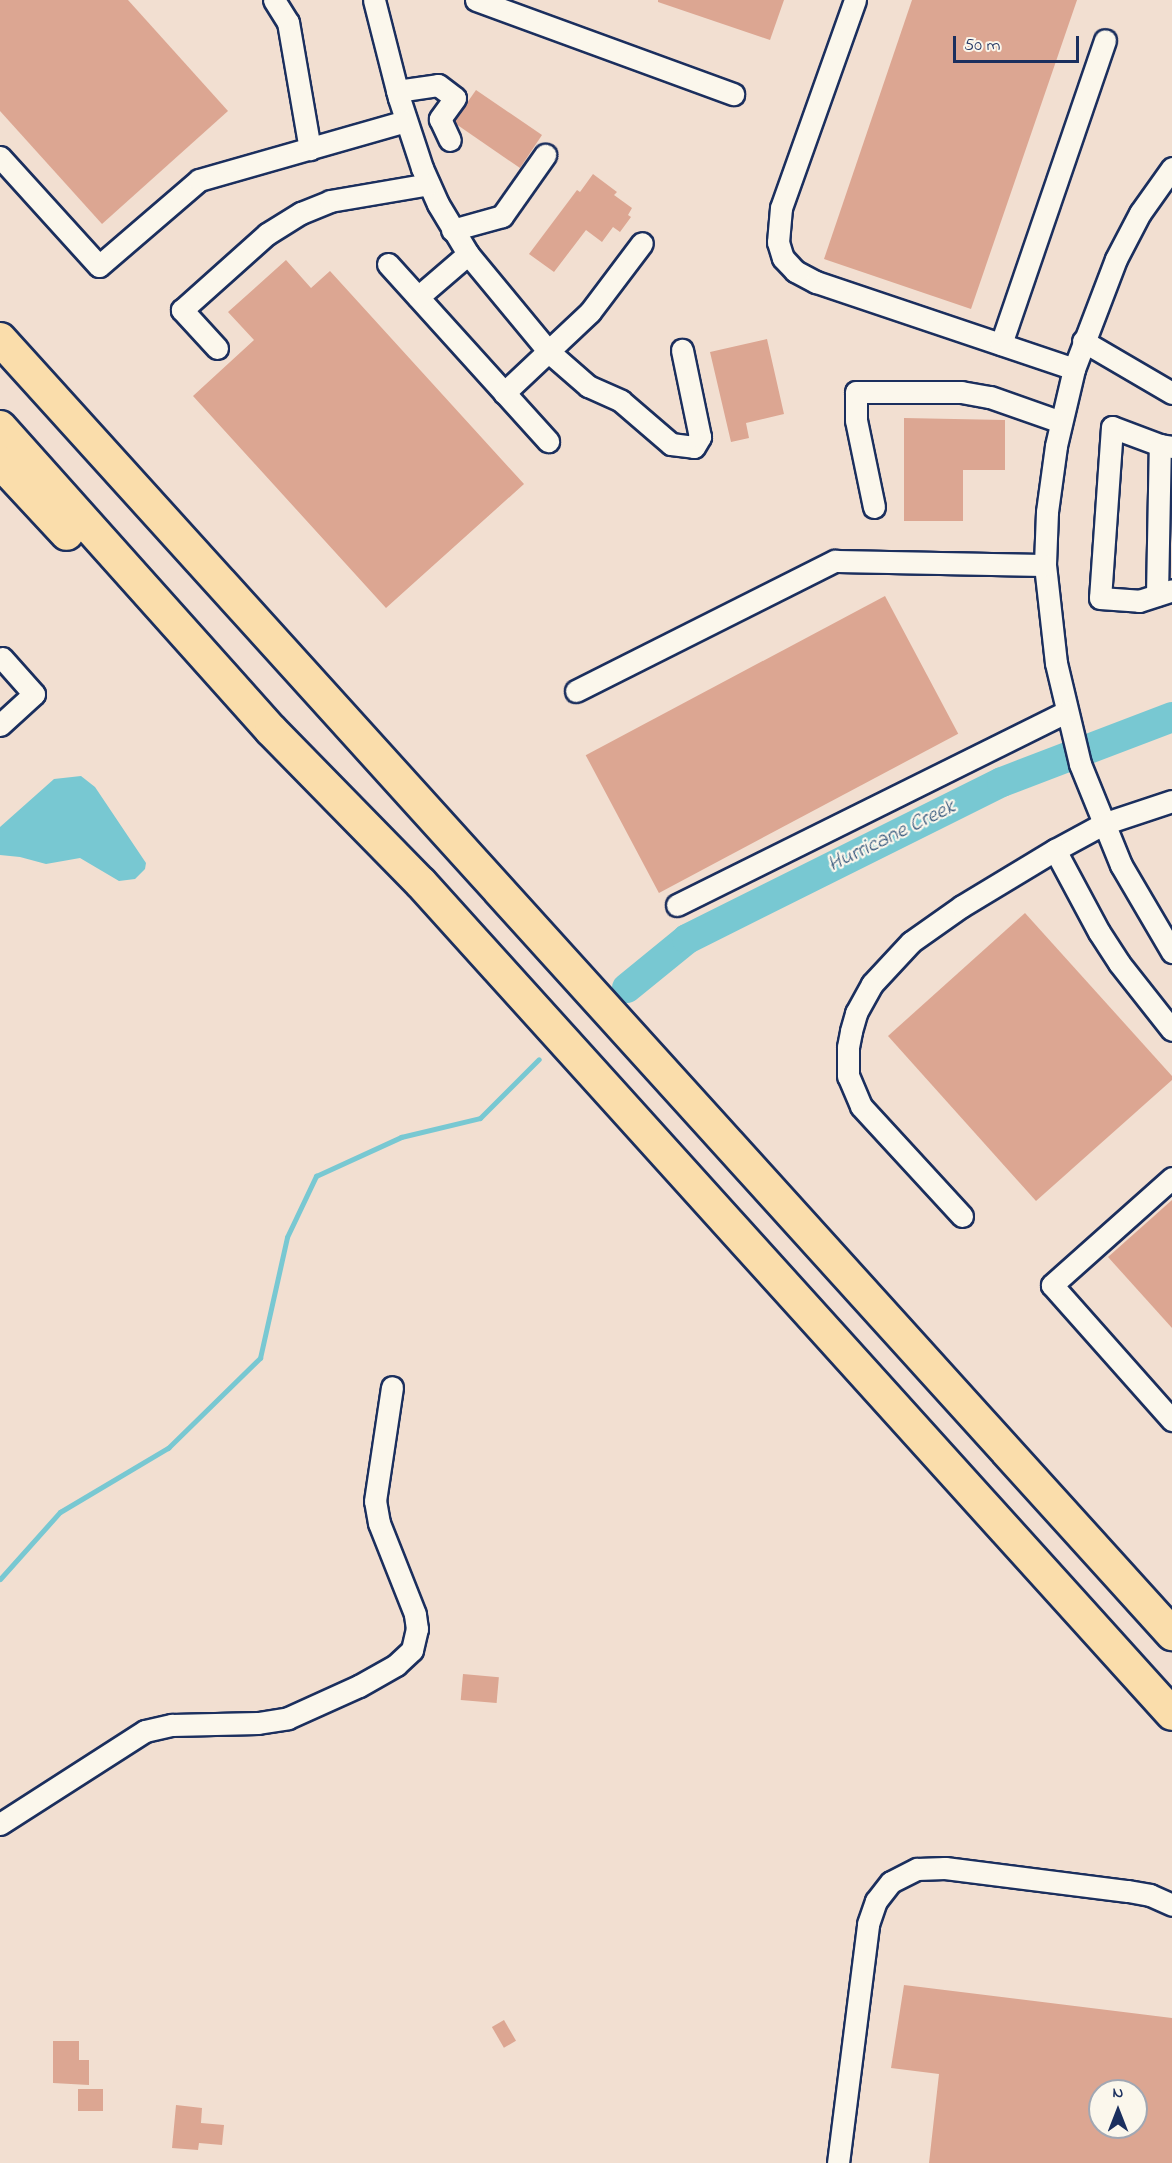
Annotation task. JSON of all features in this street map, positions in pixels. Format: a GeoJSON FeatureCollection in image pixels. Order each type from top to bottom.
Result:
{"type":"FeatureCollection","features":[{"type":"Feature","properties":{"kind":"highway"},"geometry":{"type":"LineString","coordinates":[[0,339],[1172,1634]]}},
{"type":"Feature","properties":{"kind":"highway"},"geometry":{"type":"LineString","coordinates":[[0,427],[271,730],[429,892],[1172,1714]]}},
{"type":"Feature","properties":{"kind":"highway"},"geometry":{"type":"LineString","coordinates":[[0,462],[150,623],[271,730]]}},
{"type":"Feature","properties":{"kind":"street"},"geometry":{"type":"LineString","coordinates":[[274,0],[288,22],[310,148]]}},
{"type":"Feature","properties":{"kind":"street"},"geometry":{"type":"LineString","coordinates":[[375,0],[406,122],[429,184],[452,230],[468,254],[549,352],[588,386],[621,401],[671,444],[694,447],[700,436],[682,350]]}},
{"type":"Feature","properties":{"kind":"street"},"geometry":{"type":"LineString","coordinates":[[476,0],[733,94]]}},
{"type":"Feature","properties":{"kind":"street"},"geometry":{"type":"LineString","coordinates":[[855,0],[781,208],[778,232],[780,250],[789,265],[816,282],[1074,369]]}},
{"type":"Feature","properties":{"kind":"street"},"geometry":{"type":"LineString","coordinates":[[1001,344],[1105,40]]}},
{"type":"Feature","properties":{"kind":"street"},"geometry":{"type":"LineString","coordinates":[[397,91],[438,85],[455,98],[440,119],[450,140]]}},
{"type":"Feature","properties":{"kind":"street"},"geometry":{"type":"LineString","coordinates":[[0,157],[99,266],[199,180],[406,122]]}},
{"type":"Feature","properties":{"kind":"street"},"geometry":{"type":"LineString","coordinates":[[452,230],[502,216],[545,155]]}},
{"type":"Feature","properties":{"kind":"street"},"geometry":{"type":"LineString","coordinates":[[1172,168],[1128,235],[1105,285],[1074,369],[1061,422],[1047,512],[1045,566],[1052,634],[1066,712],[1080,764],[1121,866],[1166,929],[1172,952]]}},
{"type":"Feature","properties":{"kind":"street"},"geometry":{"type":"LineString","coordinates":[[217,348],[182,310],[267,234],[301,213],[330,201],[429,184]]}},
{"type":"Feature","properties":{"kind":"street"},"geometry":{"type":"LineString","coordinates":[[504,393],[590,312],[642,243]]}},
{"type":"Feature","properties":{"kind":"street"},"geometry":{"type":"LineString","coordinates":[[418,297],[468,254]]}},
{"type":"Feature","properties":{"kind":"street"},"geometry":{"type":"LineString","coordinates":[[388,264],[548,441]]}},
{"type":"Feature","properties":{"kind":"street"},"geometry":{"type":"LineString","coordinates":[[1083,341],[1172,393]]}},
{"type":"Feature","properties":{"kind":"street"},"geometry":{"type":"LineString","coordinates":[[874,507],[856,420],[856,392],[961,392],[990,397],[1061,422]]}},
{"type":"Feature","properties":{"kind":"street"},"geometry":{"type":"LineString","coordinates":[[1112,427],[1166,446],[1164,593],[1139,601],[1101,598],[1112,427]]}},
{"type":"Feature","properties":{"kind":"street"},"geometry":{"type":"LineString","coordinates":[[576,691],[835,561],[1045,566]]}},
{"type":"Feature","properties":{"kind":"street"},"geometry":{"type":"LineString","coordinates":[[0,725],[34,694],[2,658]]}},
{"type":"Feature","properties":{"kind":"street"},"geometry":{"type":"LineString","coordinates":[[677,905],[1066,712]]}},
{"type":"Feature","properties":{"kind":"street"},"geometry":{"type":"LineString","coordinates":[[962,1216],[861,1106],[848,1076],[848,1047],[856,1013],[872,984],[911,942],[962,906],[1103,824],[1172,801]]}},
{"type":"Feature","properties":{"kind":"street"},"geometry":{"type":"LineString","coordinates":[[1055,850],[1109,947],[1172,1030]]}},
{"type":"Feature","properties":{"kind":"street"},"geometry":{"type":"LineString","coordinates":[[1172,1178],[1052,1285],[1172,1420]]}},
{"type":"Feature","properties":{"kind":"street"},"geometry":{"type":"LineString","coordinates":[[0,1824],[145,1731],[172,1725],[266,1722],[296,1715],[388,1670],[412,1650],[417,1629],[414,1614],[379,1522],[375,1501],[392,1387]]}},
{"type":"Feature","properties":{"kind":"street"},"geometry":{"type":"LineString","coordinates":[[838,2163],[868,1924],[876,1901],[891,1882],[917,1869],[945,1868],[1128,1890],[1150,1895],[1172,1905]]}},
{"type":"Feature","properties":{"kind":"water"},"geometry":{"type":"Polygon","coordinates":[[[81,776],[95,787],[146,863],[145,869],[135,879],[119,881],[80,858],[46,864],[20,857],[0,855],[0,827],[54,779],[81,776]]]}},
{"type":"Feature","properties":{"kind":"building"},"geometry":{"type":"Polygon","coordinates":[[[0,0],[128,0],[228,111],[102,224],[0,111],[0,0]]]}},
{"type":"Feature","properties":{"kind":"building"},"geometry":{"type":"Polygon","coordinates":[[[658,0],[784,0],[770,40],[658,2],[658,0]]]}},
{"type":"Feature","properties":{"kind":"building"},"geometry":{"type":"Polygon","coordinates":[[[912,0],[1077,0],[971,309],[824,259],[912,0]]]}},
{"type":"Feature","properties":{"kind":"building"},"geometry":{"type":"Polygon","coordinates":[[[476,90],[542,135],[520,168],[456,124],[455,120],[476,90]]]}},
{"type":"Feature","properties":{"kind":"building"},"geometry":{"type":"Polygon","coordinates":[[[593,174],[617,192],[614,195],[632,208],[628,215],[631,217],[620,232],[613,227],[602,242],[586,230],[554,272],[529,254],[577,190],[580,192],[593,174]]]}},
{"type":"Feature","properties":{"kind":"building"},"geometry":{"type":"Polygon","coordinates":[[[286,260],[311,288],[330,271],[524,484],[386,608],[193,396],[254,340],[228,312],[286,260]]]}},
{"type":"Feature","properties":{"kind":"building"},"geometry":{"type":"Polygon","coordinates":[[[767,339],[784,414],[746,423],[749,438],[731,442],[710,352],[767,339]]]}},
{"type":"Feature","properties":{"kind":"building"},"geometry":{"type":"Polygon","coordinates":[[[904,418],[1005,420],[1005,470],[963,470],[963,521],[904,521],[904,418]]]}},
{"type":"Feature","properties":{"kind":"building"},"geometry":{"type":"Polygon","coordinates":[[[885,596],[958,734],[659,893],[586,755],[885,596]]]}},
{"type":"Feature","properties":{"kind":"building"},"geometry":{"type":"Polygon","coordinates":[[[1025,913],[1172,1076],[1172,1080],[1036,1201],[888,1036],[1025,913]]]}},
{"type":"Feature","properties":{"kind":"building"},"geometry":{"type":"Polygon","coordinates":[[[1172,1200],[1172,1328],[1108,1257],[1172,1200]]]}},
{"type":"Feature","properties":{"kind":"building"},"geometry":{"type":"Polygon","coordinates":[[[463,1674],[499,1677],[497,1703],[461,1700],[463,1674]]]}},
{"type":"Feature","properties":{"kind":"building"},"geometry":{"type":"Polygon","coordinates":[[[904,1985],[1172,2018],[1172,2163],[929,2163],[939,2074],[891,2068],[904,1985]]]}},
{"type":"Feature","properties":{"kind":"building"},"geometry":{"type":"Polygon","coordinates":[[[504,2020],[516,2041],[504,2048],[492,2027],[504,2020]]]}},
{"type":"Feature","properties":{"kind":"building"},"geometry":{"type":"Polygon","coordinates":[[[53,2041],[79,2041],[79,2060],[89,2060],[89,2085],[53,2083],[53,2041]]]}},
{"type":"Feature","properties":{"kind":"building"},"geometry":{"type":"Polygon","coordinates":[[[78,2089],[103,2089],[103,2111],[78,2111],[78,2089]]]}},
{"type":"Feature","properties":{"kind":"building"},"geometry":{"type":"Polygon","coordinates":[[[176,2105],[202,2108],[201,2123],[224,2125],[222,2145],[199,2143],[198,2150],[172,2148],[176,2105]]]}},
{"type":"Feature","properties":{"kind":"waterway","name":"Hurricane Creek"},"geometry":{"type":"LineString","coordinates":[[627,988],[687,939],[1002,782],[1172,717]]}},
{"type":"Feature","properties":{"kind":"waterway"},"geometry":{"type":"LineString","coordinates":[[0,1579],[60,1512],[168,1448],[260,1358],[287,1237],[316,1176],[401,1137],[480,1118],[539,1059]]}}]}
